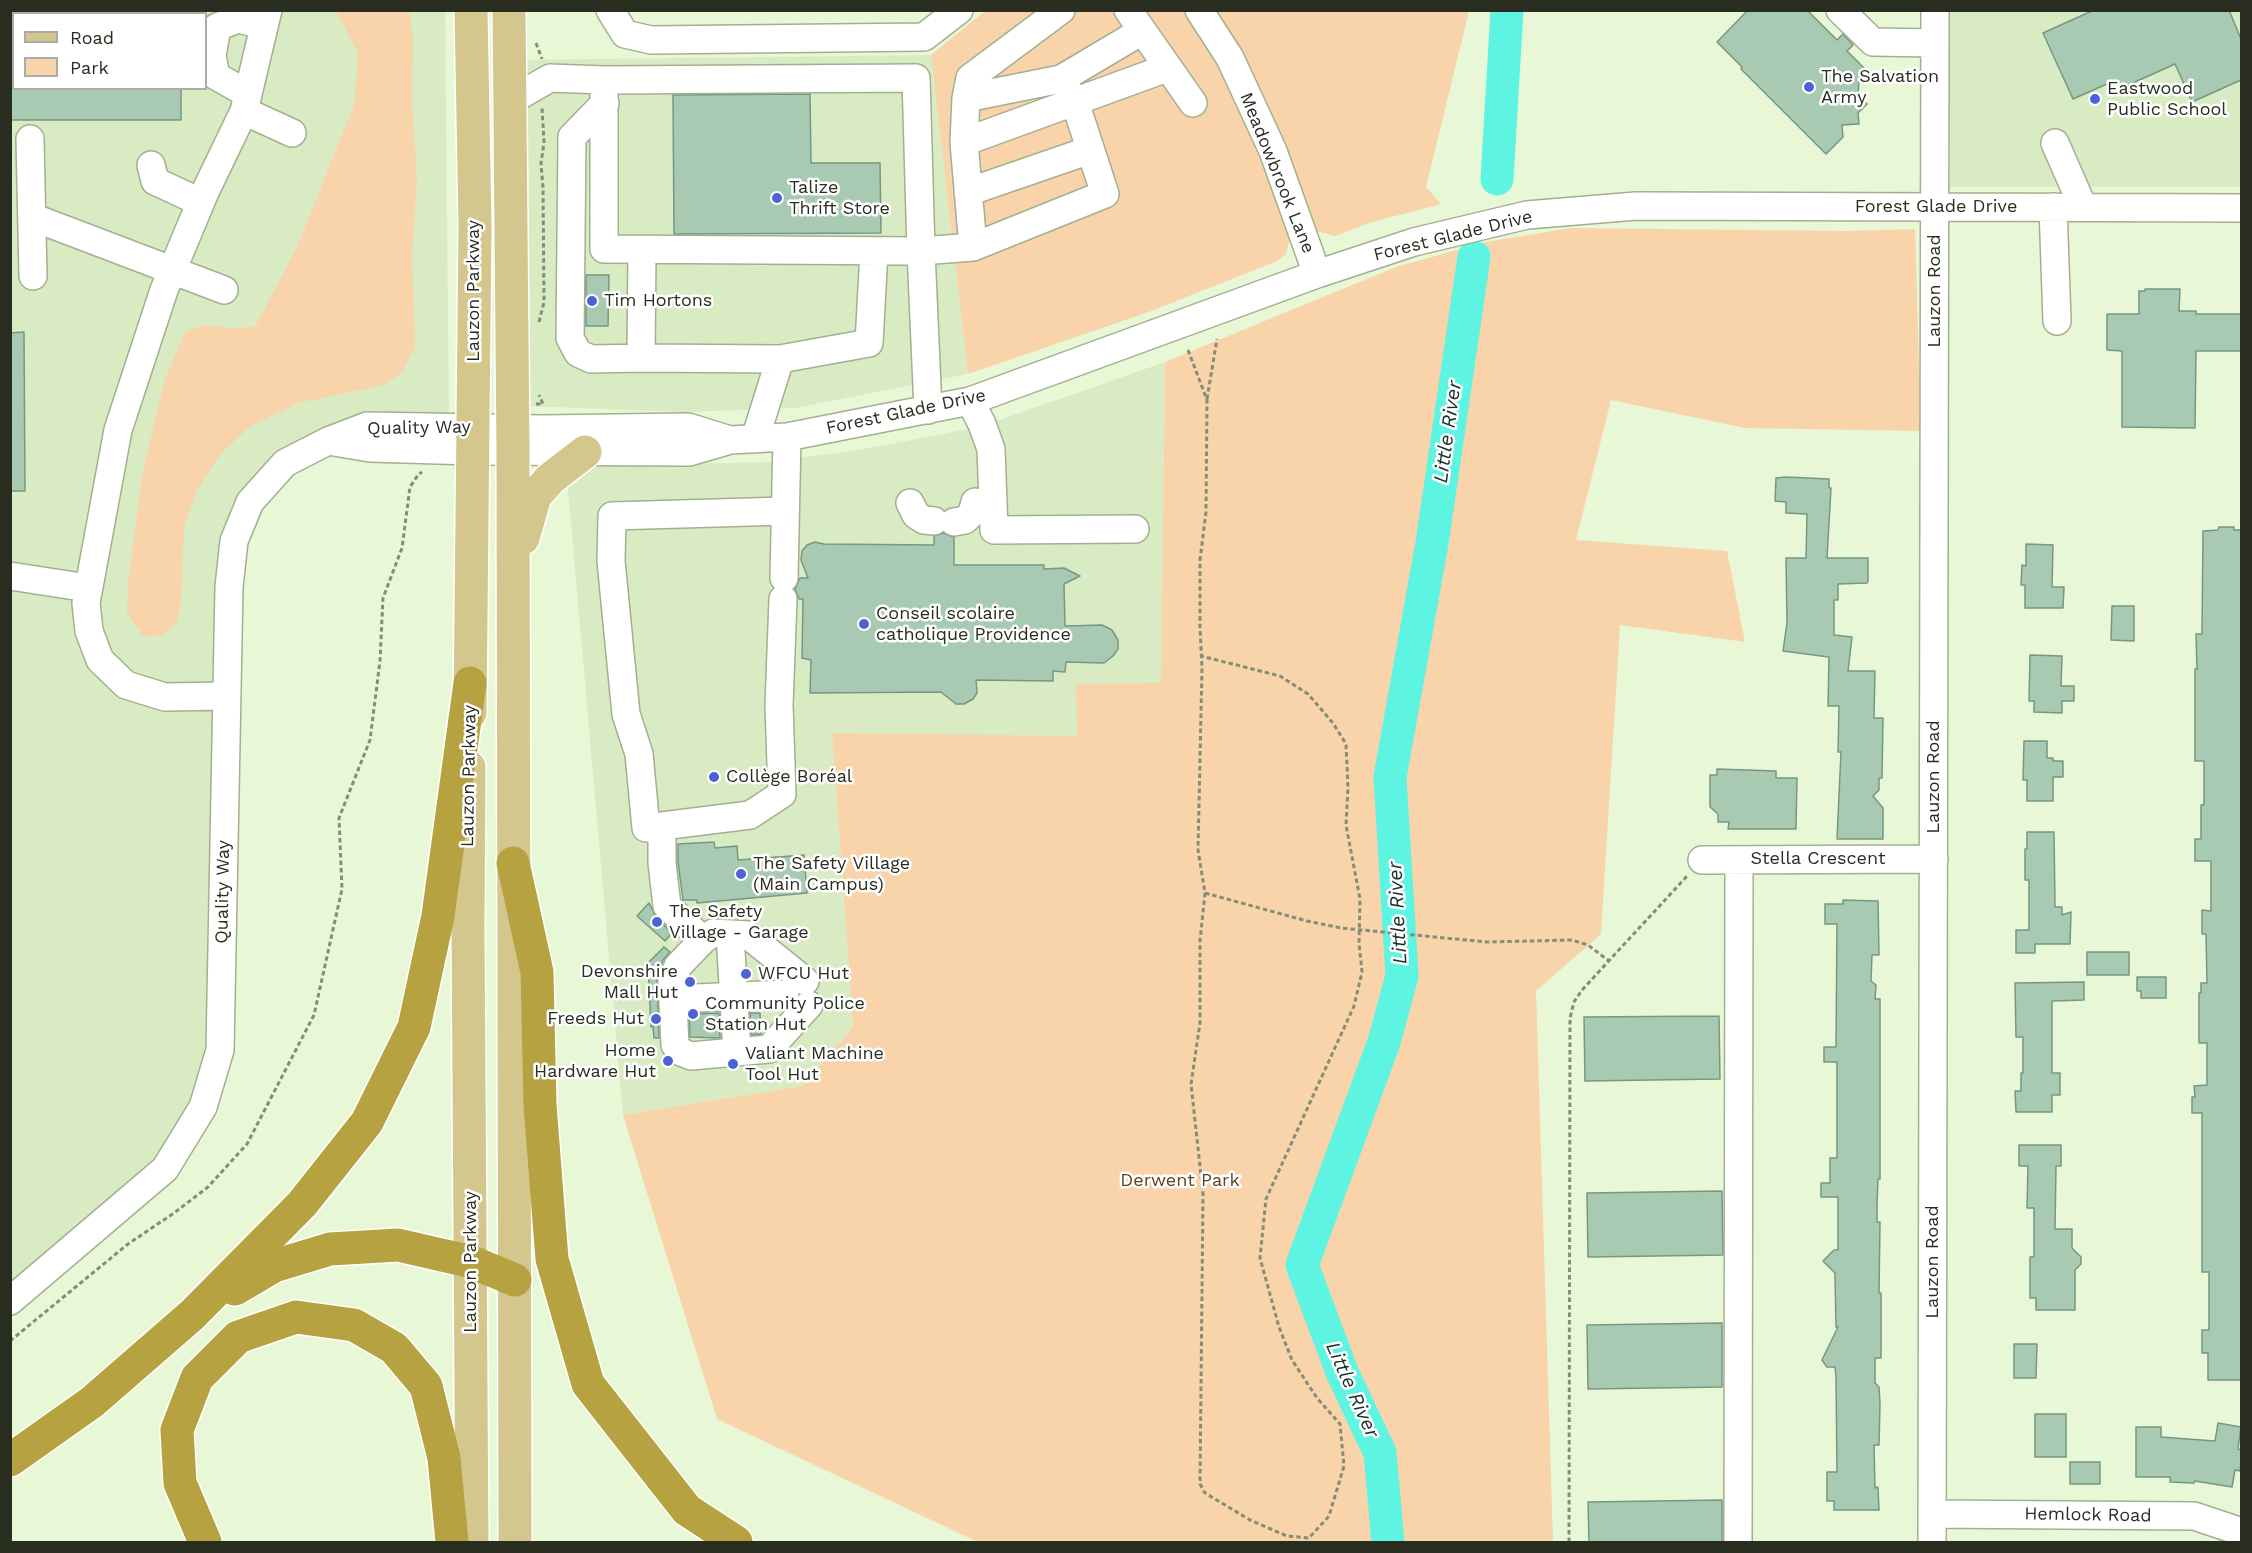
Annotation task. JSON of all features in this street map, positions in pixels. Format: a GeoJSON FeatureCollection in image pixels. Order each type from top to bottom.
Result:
{"type":"FeatureCollection","features":[{"type":"Feature","properties":{"kind":"highway"},"geometry":{"type":"LineString","coordinates":[[10,1460],[92,1402],[192,1315],[302,1204],[367,1122],[414,1027],[438,916],[470,683]]}},
{"type":"Feature","properties":{"kind":"highway"},"geometry":{"type":"LineString","coordinates":[[513,864],[537,972],[540,1105],[552,1259],[588,1384],[687,1510],[735,1542]]}},
{"type":"Feature","properties":{"kind":"highway"},"geometry":{"type":"LineString","coordinates":[[192,1315],[274,1266],[330,1249],[398,1245],[472,1262],[515,1280]]}},
{"type":"Feature","properties":{"kind":"highway"},"geometry":{"type":"LineString","coordinates":[[205,1542],[180,1483],[177,1430],[197,1378],[238,1337],[296,1317],[354,1325],[394,1348],[426,1386],[444,1458],[452,1542]]}},
{"type":"Feature","properties":{"kind":"main road","name":"Lauzon Parkway"},"geometry":{"type":"LineString","coordinates":[[471,10],[475,224],[468,927],[472,1262],[472,1542]]}},
{"type":"Feature","properties":{"kind":"main road","name":"Lauzon Parkway"},"geometry":{"type":"LineString","coordinates":[[509,10],[526,100],[513,439],[515,1542]]}},
{"type":"Feature","properties":{"kind":"main road"},"geometry":{"type":"LineString","coordinates":[[513,574],[535,496],[550,479],[585,452]]}},
{"type":"Feature","properties":{"kind":"street"},"geometry":{"type":"LineString","coordinates":[[610,10],[625,34],[651,40],[924,37],[959,10]]}},
{"type":"Feature","properties":{"kind":"street"},"geometry":{"type":"LineString","coordinates":[[973,247],[964,142],[966,98],[970,78],[1060,10]]}},
{"type":"Feature","properties":{"kind":"street","name":"Meadowbrook Lane"},"geometry":{"type":"LineString","coordinates":[[1199,10],[1230,58],[1273,152],[1317,274]]}},
{"type":"Feature","properties":{"kind":"street"},"geometry":{"type":"LineString","coordinates":[[1840,10],[1873,42],[1935,43]]}},
{"type":"Feature","properties":{"kind":"street","name":"Lauzon Road"},"geometry":{"type":"LineString","coordinates":[[1932,1542],[1935,10]]}},
{"type":"Feature","properties":{"kind":"street"},"geometry":{"type":"LineString","coordinates":[[227,696],[165,697],[126,685],[100,660],[89,631],[86,603],[118,430],[172,270],[200,202],[246,103],[266,18],[238,19],[217,27],[212,56],[216,76],[246,103],[292,133]]}},
{"type":"Feature","properties":{"kind":"street"},"geometry":{"type":"LineString","coordinates":[[964,142],[1068,90],[1135,21],[1193,103]]}},
{"type":"Feature","properties":{"kind":"street"},"geometry":{"type":"LineString","coordinates":[[966,98],[1068,90],[1167,68]]}},
{"type":"Feature","properties":{"kind":"street"},"geometry":{"type":"LineString","coordinates":[[526,100],[550,78],[604,92],[916,78],[928,410]]}},
{"type":"Feature","properties":{"kind":"street"},"geometry":{"type":"LineString","coordinates":[[604,92],[604,249],[921,251],[973,247],[1105,194],[1068,90]]}},
{"type":"Feature","properties":{"kind":"street"},"geometry":{"type":"LineString","coordinates":[[604,92],[585,123],[572,137],[570,338],[578,353],[591,359],[780,359],[869,343],[874,251]]}},
{"type":"Feature","properties":{"kind":"street"},"geometry":{"type":"LineString","coordinates":[[30,139],[33,276]]}},
{"type":"Feature","properties":{"kind":"street"},"geometry":{"type":"LineString","coordinates":[[2055,142],[2083,207]]}},
{"type":"Feature","properties":{"kind":"street"},"geometry":{"type":"LineString","coordinates":[[968,192],[1090,150]]}},
{"type":"Feature","properties":{"kind":"street"},"geometry":{"type":"LineString","coordinates":[[151,165],[155,181],[200,202]]}},
{"type":"Feature","properties":{"kind":"street","name":"Forest Glade Drive"},"geometry":{"type":"LineString","coordinates":[[513,439],[585,452],[688,452],[742,440],[787,437],[970,401],[1317,274],[1414,242],[1527,215],[1636,206],[2241,208]]}},
{"type":"Feature","properties":{"kind":"street"},"geometry":{"type":"LineString","coordinates":[[2053,207],[2057,321]]}},
{"type":"Feature","properties":{"kind":"street"},"geometry":{"type":"LineString","coordinates":[[32,216],[224,290]]}},
{"type":"Feature","properties":{"kind":"street"},"geometry":{"type":"LineString","coordinates":[[641,358],[642,250]]}},
{"type":"Feature","properties":{"kind":"street"},"geometry":{"type":"LineString","coordinates":[[742,440],[780,359]]}},
{"type":"Feature","properties":{"kind":"street"},"geometry":{"type":"LineString","coordinates":[[970,401],[991,449],[994,530],[1135,528]]}},
{"type":"Feature","properties":{"kind":"street","name":"Quality Way"},"geometry":{"type":"LineString","coordinates":[[10,1301],[165,1169],[203,1107],[220,1050],[229,587],[234,541],[249,502],[285,463],[328,441],[367,426],[473,439],[513,439]]}},
{"type":"Feature","properties":{"kind":"street","name":"Forest Glade Drive"},"geometry":{"type":"LineString","coordinates":[[513,439],[688,427],[742,440]]}},
{"type":"Feature","properties":{"kind":"street"},"geometry":{"type":"LineString","coordinates":[[785,512],[612,516],[611,561],[626,714],[639,754],[646,828],[750,815],[782,794],[780,705],[787,437]]}},
{"type":"Feature","properties":{"kind":"street"},"geometry":{"type":"LineString","coordinates":[[910,503],[916,515],[924,520],[944,521],[965,520],[972,513],[975,502]]}},
{"type":"Feature","properties":{"kind":"street"},"geometry":{"type":"LineString","coordinates":[[10,576],[88,588]]}},
{"type":"Feature","properties":{"kind":"street"},"geometry":{"type":"LineString","coordinates":[[662,826],[662,863],[666,906],[703,940]]}},
{"type":"Feature","properties":{"kind":"street","name":"Stella Crescent"},"geometry":{"type":"LineString","coordinates":[[1702,860],[1934,859]]}},
{"type":"Feature","properties":{"kind":"street"},"geometry":{"type":"LineString","coordinates":[[1738,1542],[1739,860]]}},
{"type":"Feature","properties":{"kind":"street"},"geometry":{"type":"LineString","coordinates":[[713,933],[748,935],[800,993],[770,1049],[691,1056],[681,1052],[675,1045],[672,982],[678,966],[713,933]]}},
{"type":"Feature","properties":{"kind":"street"},"geometry":{"type":"LineString","coordinates":[[729,934],[737,1052]]}},
{"type":"Feature","properties":{"kind":"street"},"geometry":{"type":"LineString","coordinates":[[673,999],[800,993]]}},
{"type":"Feature","properties":{"kind":"street","name":"Hemlock Road"},"geometry":{"type":"LineString","coordinates":[[1932,1514],[2194,1516],[2241,1532]]}},
{"type":"Feature","properties":{"kind":"path"},"geometry":{"type":"LineString","coordinates":[[526,100],[544,142],[541,164],[544,302],[539,324]]}},
{"type":"Feature","properties":{"kind":"path"},"geometry":{"type":"LineString","coordinates":[[1202,656],[1280,676],[1308,694],[1334,723],[1346,744],[1348,787],[1346,825],[1360,899],[1362,972],[1354,1006],[1266,1199],[1260,1258],[1279,1328],[1292,1360],[1317,1398],[1340,1424],[1344,1466],[1329,1516],[1309,1538],[1287,1536],[1241,1515],[1205,1492],[1200,1484],[1203,1194],[1191,1084],[1200,1023],[1200,941],[1205,893],[1198,850],[1202,656],[1200,560],[1206,512],[1207,400],[1217,339]]}},
{"type":"Feature","properties":{"kind":"path"},"geometry":{"type":"LineString","coordinates":[[1188,350],[1207,400]]}},
{"type":"Feature","properties":{"kind":"path"},"geometry":{"type":"LineString","coordinates":[[536,389],[543,404]]}},
{"type":"Feature","properties":{"kind":"path"},"geometry":{"type":"LineString","coordinates":[[10,1341],[128,1244],[208,1187],[247,1144],[314,1016],[342,889],[339,818],[370,740],[374,718],[383,598],[402,548],[410,487],[418,475],[424,471]]}},
{"type":"Feature","properties":{"kind":"path"},"geometry":{"type":"LineString","coordinates":[[1569,1542],[1570,1018],[1574,1002],[1582,990],[1702,860]]}},
{"type":"Feature","properties":{"kind":"path"},"geometry":{"type":"LineString","coordinates":[[1205,893],[1307,921],[1360,929],[1487,942],[1572,940],[1588,945],[1609,960]]}},
{"type":"Feature","properties":{"kind":"shaded area"},"geometry":{"type":"Polygon","coordinates":[[[11,11],[445,11],[449,427],[285,463],[234,541],[220,1050],[165,1169],[11,1301],[11,11]]]}},
{"type":"Feature","properties":{"kind":"shaded area","name":"Eastwood Public School"},"geometry":{"type":"Polygon","coordinates":[[[1949,11],[2241,11],[2241,187],[1950,187],[1949,11]]]}},
{"type":"Feature","properties":{"kind":"shaded area"},"geometry":{"type":"Polygon","coordinates":[[[931,55],[968,374],[795,408],[684,412],[525,406],[522,60],[931,55]]]}},
{"type":"Feature","properties":{"kind":"shaded area","name":"Collège Boréal"},"geometry":{"type":"Polygon","coordinates":[[[1165,362],[1161,683],[1162,818],[832,733],[853,1027],[802,1086],[623,1115],[567,478],[590,466],[771,462],[864,449],[969,429],[1165,362]]]}},
{"type":"Feature","properties":{"kind":"green space"},"geometry":{"type":"Polygon","coordinates":[[[336,11],[409,11],[413,37],[412,103],[417,178],[412,255],[415,346],[402,372],[384,385],[298,403],[249,427],[220,455],[197,490],[184,526],[181,601],[177,623],[162,635],[144,637],[127,613],[128,584],[142,476],[165,378],[186,331],[206,325],[231,328],[255,327],[298,245],[354,105],[358,53],[336,11]]]}},
{"type":"Feature","properties":{"kind":"green space"},"geometry":{"type":"Polygon","coordinates":[[[985,11],[1185,11],[1204,39],[1244,114],[1290,237],[1286,254],[1277,261],[1146,313],[968,374],[931,55],[985,11]]]}},
{"type":"Feature","properties":{"kind":"green space"},"geometry":{"type":"Polygon","coordinates":[[[1214,11],[1469,11],[1426,187],[1441,204],[1369,223],[1335,236],[1316,231],[1214,11]]]}},
{"type":"Feature","properties":{"kind":"green space","name":"Derwent Park"},"geometry":{"type":"Polygon","coordinates":[[[1571,228],[1846,231],[1915,229],[1921,431],[1745,428],[1611,400],[1576,540],[1727,551],[1745,642],[1620,625],[1601,934],[1536,991],[1553,1542],[978,1542],[717,1419],[623,1115],[802,1086],[853,1027],[832,733],[1077,736],[1076,684],[1161,683],[1165,362],[1396,267],[1486,242],[1571,228]]]}},
{"type":"Feature","properties":{"kind":"building","name":"The Salvation Army"},"geometry":{"type":"Polygon","coordinates":[[[1748,10],[1807,10],[1837,40],[1843,34],[1853,45],[1847,51],[1866,70],[1859,78],[1858,96],[1867,104],[1858,113],[1859,124],[1842,125],[1843,137],[1826,154],[1717,42],[1748,10]]]}},
{"type":"Feature","properties":{"kind":"building"},"geometry":{"type":"Polygon","coordinates":[[[2094,10],[2229,10],[2241,39],[2241,80],[2192,102],[2175,64],[2113,92],[2109,83],[2073,99],[2043,33],[2094,10]]]}},
{"type":"Feature","properties":{"kind":"building"},"geometry":{"type":"Polygon","coordinates":[[[10,88],[12,90],[181,90],[181,120],[10,120],[10,88]]]}},
{"type":"Feature","properties":{"kind":"building","name":"Talize Thrift Store"},"geometry":{"type":"Polygon","coordinates":[[[810,94],[811,163],[880,163],[881,233],[674,234],[673,95],[810,94]]]}},
{"type":"Feature","properties":{"kind":"building","name":"Tim Hortons"},"geometry":{"type":"Polygon","coordinates":[[[586,275],[609,275],[608,326],[586,326],[586,275]]]}},
{"type":"Feature","properties":{"kind":"building"},"geometry":{"type":"Polygon","coordinates":[[[2145,289],[2180,289],[2179,311],[2196,311],[2196,314],[2241,314],[2241,351],[2196,351],[2195,428],[2122,427],[2122,351],[2107,350],[2107,314],[2139,314],[2139,291],[2145,291],[2145,289]]]}},
{"type":"Feature","properties":{"kind":"building"},"geometry":{"type":"Polygon","coordinates":[[[24,332],[25,491],[10,491],[10,333],[24,332]]]}},
{"type":"Feature","properties":{"kind":"building"},"geometry":{"type":"Polygon","coordinates":[[[1776,478],[1829,479],[1829,488],[1831,488],[1827,558],[1868,558],[1867,583],[1838,584],[1838,600],[1834,600],[1834,635],[1852,637],[1848,671],[1875,671],[1874,718],[1883,718],[1882,778],[1879,778],[1879,790],[1873,796],[1883,808],[1883,839],[1837,839],[1841,752],[1838,752],[1839,706],[1828,706],[1829,657],[1783,651],[1787,623],[1786,558],[1806,558],[1807,514],[1786,513],[1786,502],[1775,501],[1776,478]]]}},
{"type":"Feature","properties":{"kind":"building"},"geometry":{"type":"Polygon","coordinates":[[[2219,527],[2234,527],[2234,530],[2241,530],[2241,1380],[2208,1380],[2208,1353],[2202,1353],[2202,1330],[2209,1330],[2209,1272],[2202,1272],[2202,1113],[2192,1113],[2192,1097],[2195,1097],[2194,1086],[2207,1085],[2207,1043],[2199,1043],[2199,993],[2201,993],[2201,983],[2207,983],[2206,934],[2202,934],[2202,910],[2211,911],[2211,861],[2195,861],[2195,839],[2201,839],[2201,805],[2204,805],[2204,761],[2195,761],[2196,634],[2202,634],[2203,531],[2218,530],[2219,527]]]}},
{"type":"Feature","properties":{"kind":"building"},"geometry":{"type":"Polygon","coordinates":[[[943,533],[954,537],[954,565],[1044,565],[1044,569],[1064,568],[1080,576],[1064,584],[1065,626],[1102,625],[1112,630],[1118,640],[1118,649],[1104,663],[1066,662],[1065,672],[1053,671],[1053,681],[976,680],[977,693],[973,699],[964,704],[956,704],[941,692],[810,693],[811,660],[802,658],[803,599],[799,599],[795,589],[800,578],[808,578],[801,560],[802,551],[807,545],[815,542],[934,545],[934,536],[943,533]]]}},
{"type":"Feature","properties":{"kind":"building"},"geometry":{"type":"Polygon","coordinates":[[[2026,544],[2053,545],[2052,587],[2064,587],[2063,608],[2025,608],[2025,585],[2021,585],[2022,565],[2026,566],[2026,544]]]}},
{"type":"Feature","properties":{"kind":"building"},"geometry":{"type":"Polygon","coordinates":[[[2112,606],[2134,606],[2134,641],[2111,640],[2112,606]]]}},
{"type":"Feature","properties":{"kind":"building"},"geometry":{"type":"Polygon","coordinates":[[[2030,655],[2062,656],[2061,686],[2074,686],[2074,701],[2062,701],[2062,713],[2034,712],[2034,701],[2029,701],[2030,655]]]}},
{"type":"Feature","properties":{"kind":"building"},"geometry":{"type":"Polygon","coordinates":[[[2024,741],[2047,741],[2047,758],[2053,758],[2053,761],[2063,761],[2063,777],[2053,777],[2053,801],[2027,801],[2027,780],[2023,780],[2024,741]]]}},
{"type":"Feature","properties":{"kind":"building"},"geometry":{"type":"Polygon","coordinates":[[[1717,769],[1776,771],[1776,778],[1797,778],[1796,829],[1728,829],[1729,822],[1718,822],[1718,814],[1710,807],[1710,775],[1717,775],[1717,769]]]}},
{"type":"Feature","properties":{"kind":"building"},"geometry":{"type":"Polygon","coordinates":[[[2027,832],[2054,832],[2055,907],[2062,907],[2062,915],[2071,912],[2070,944],[2035,944],[2035,953],[2016,953],[2016,930],[2029,930],[2029,880],[2025,880],[2027,832]]]}},
{"type":"Feature","properties":{"kind":"building","name":"The Safety Village (Main Campus)"},"geometry":{"type":"Polygon","coordinates":[[[714,842],[715,848],[737,846],[738,860],[804,855],[807,893],[697,903],[697,900],[683,900],[678,844],[714,842]]]}},
{"type":"Feature","properties":{"kind":"building"},"geometry":{"type":"Polygon","coordinates":[[[1843,900],[1878,901],[1879,955],[1872,955],[1871,981],[1876,985],[1875,999],[1880,999],[1880,1179],[1878,1179],[1877,1222],[1880,1222],[1881,1358],[1875,1358],[1875,1383],[1879,1387],[1880,1403],[1879,1445],[1874,1445],[1875,1488],[1878,1487],[1879,1510],[1834,1510],[1834,1501],[1827,1501],[1827,1472],[1837,1472],[1836,1377],[1835,1367],[1827,1367],[1822,1360],[1838,1327],[1836,1327],[1835,1273],[1823,1261],[1834,1250],[1838,1250],[1838,1197],[1821,1197],[1821,1183],[1830,1183],[1830,1158],[1837,1158],[1837,1062],[1824,1062],[1824,1047],[1836,1047],[1837,924],[1825,924],[1825,904],[1843,904],[1843,900]]]}},
{"type":"Feature","properties":{"kind":"building","name":"The Safety Village - Garage"},"geometry":{"type":"Polygon","coordinates":[[[649,903],[656,917],[672,933],[665,941],[637,916],[649,903]]]}},
{"type":"Feature","properties":{"kind":"building"},"geometry":{"type":"Polygon","coordinates":[[[664,947],[670,952],[663,960],[657,977],[659,1038],[654,1038],[653,1026],[651,1027],[648,963],[664,947]]]}},
{"type":"Feature","properties":{"kind":"building"},"geometry":{"type":"Polygon","coordinates":[[[2087,952],[2129,952],[2129,975],[2087,975],[2087,952]]]}},
{"type":"Feature","properties":{"kind":"building"},"geometry":{"type":"Polygon","coordinates":[[[2137,977],[2166,977],[2166,998],[2141,998],[2141,991],[2137,991],[2137,977]]]}},
{"type":"Feature","properties":{"kind":"building"},"geometry":{"type":"Polygon","coordinates":[[[2084,982],[2084,1000],[2052,1001],[2052,1073],[2060,1073],[2060,1095],[2052,1095],[2052,1112],[2016,1112],[2015,1091],[2021,1091],[2021,1073],[2023,1073],[2023,1037],[2016,1037],[2015,983],[2084,982]]]}},
{"type":"Feature","properties":{"kind":"building"},"geometry":{"type":"Polygon","coordinates":[[[719,1013],[720,1038],[690,1037],[689,1014],[719,1013]]]}},
{"type":"Feature","properties":{"kind":"building"},"geometry":{"type":"Polygon","coordinates":[[[750,1013],[760,1013],[761,1034],[752,1035],[750,1013]]]}},
{"type":"Feature","properties":{"kind":"building"},"geometry":{"type":"Polygon","coordinates":[[[1719,1016],[1720,1079],[1585,1081],[1584,1017],[1719,1016]]]}},
{"type":"Feature","properties":{"kind":"building"},"geometry":{"type":"Polygon","coordinates":[[[2019,1145],[2061,1145],[2061,1166],[2056,1166],[2055,1229],[2072,1229],[2072,1248],[2081,1257],[2081,1264],[2075,1270],[2075,1310],[2036,1310],[2036,1298],[2030,1298],[2030,1257],[2034,1257],[2034,1208],[2027,1208],[2028,1166],[2019,1166],[2019,1145]]]}},
{"type":"Feature","properties":{"kind":"building"},"geometry":{"type":"Polygon","coordinates":[[[1722,1191],[1723,1255],[1588,1257],[1587,1193],[1722,1191]]]}},
{"type":"Feature","properties":{"kind":"building"},"geometry":{"type":"Polygon","coordinates":[[[1722,1323],[1722,1387],[1588,1389],[1587,1325],[1722,1323]]]}},
{"type":"Feature","properties":{"kind":"building"},"geometry":{"type":"Polygon","coordinates":[[[2014,1344],[2037,1344],[2036,1378],[2014,1378],[2014,1344]]]}},
{"type":"Feature","properties":{"kind":"building"},"geometry":{"type":"Polygon","coordinates":[[[2035,1414],[2066,1414],[2066,1457],[2035,1457],[2035,1414]]]}},
{"type":"Feature","properties":{"kind":"building"},"geometry":{"type":"Polygon","coordinates":[[[2218,1423],[2241,1427],[2238,1449],[2241,1450],[2240,1471],[2235,1470],[2232,1487],[2195,1481],[2194,1483],[2170,1482],[2170,1477],[2136,1477],[2136,1427],[2161,1427],[2161,1437],[2215,1441],[2218,1423]]]}},
{"type":"Feature","properties":{"kind":"building"},"geometry":{"type":"Polygon","coordinates":[[[2070,1462],[2100,1462],[2100,1484],[2070,1484],[2070,1462]]]}},
{"type":"Feature","properties":{"kind":"building"},"geometry":{"type":"Polygon","coordinates":[[[1722,1500],[1722,1542],[1589,1542],[1588,1502],[1722,1500]]]}},
{"type":"Feature","properties":{"kind":"waterway","name":"Little River"},"geometry":{"type":"LineString","coordinates":[[1497,179],[1507,10]]}},
{"type":"Feature","properties":{"kind":"waterway","name":"Little River"},"geometry":{"type":"LineString","coordinates":[[1388,1542],[1380,1453],[1342,1372],[1302,1265],[1384,1042],[1402,976],[1390,777],[1432,543],[1474,257]]}},
{"type":"Feature","properties":{"kind":"place","name":"The Salvation Army"},"geometry":{"type":"Point","coordinates":[1809,87]}},
{"type":"Feature","properties":{"kind":"place","name":"Eastwood Public School"},"geometry":{"type":"Point","coordinates":[2095,99]}},
{"type":"Feature","properties":{"kind":"place","name":"Talize Thrift Store"},"geometry":{"type":"Point","coordinates":[777,198]}},
{"type":"Feature","properties":{"kind":"place","name":"Tim Hortons"},"geometry":{"type":"Point","coordinates":[592,301]}},
{"type":"Feature","properties":{"kind":"place","name":"Conseil scolaire catholique Providence"},"geometry":{"type":"Point","coordinates":[864,624]}},
{"type":"Feature","properties":{"kind":"place","name":"Collège Boréal"},"geometry":{"type":"Point","coordinates":[714,777]}},
{"type":"Feature","properties":{"kind":"place","name":"The Safety Village (Main Campus)"},"geometry":{"type":"Point","coordinates":[741,874]}},
{"type":"Feature","properties":{"kind":"place","name":"The Safety Village - Garage"},"geometry":{"type":"Point","coordinates":[657,922]}},
{"type":"Feature","properties":{"kind":"place","name":"WFCU Hut"},"geometry":{"type":"Point","coordinates":[746,974]}},
{"type":"Feature","properties":{"kind":"place","name":"Devonshire Mall Hut"},"geometry":{"type":"Point","coordinates":[690,982]}},
{"type":"Feature","properties":{"kind":"place","name":"Community Police Station Hut"},"geometry":{"type":"Point","coordinates":[693,1014]}},
{"type":"Feature","properties":{"kind":"place","name":"Freeds Hut"},"geometry":{"type":"Point","coordinates":[656,1019]}},
{"type":"Feature","properties":{"kind":"place","name":"Home Hardware Hut"},"geometry":{"type":"Point","coordinates":[668,1061]}},
{"type":"Feature","properties":{"kind":"place","name":"Valiant Machine Tool Hut"},"geometry":{"type":"Point","coordinates":[733,1064]}}]}
